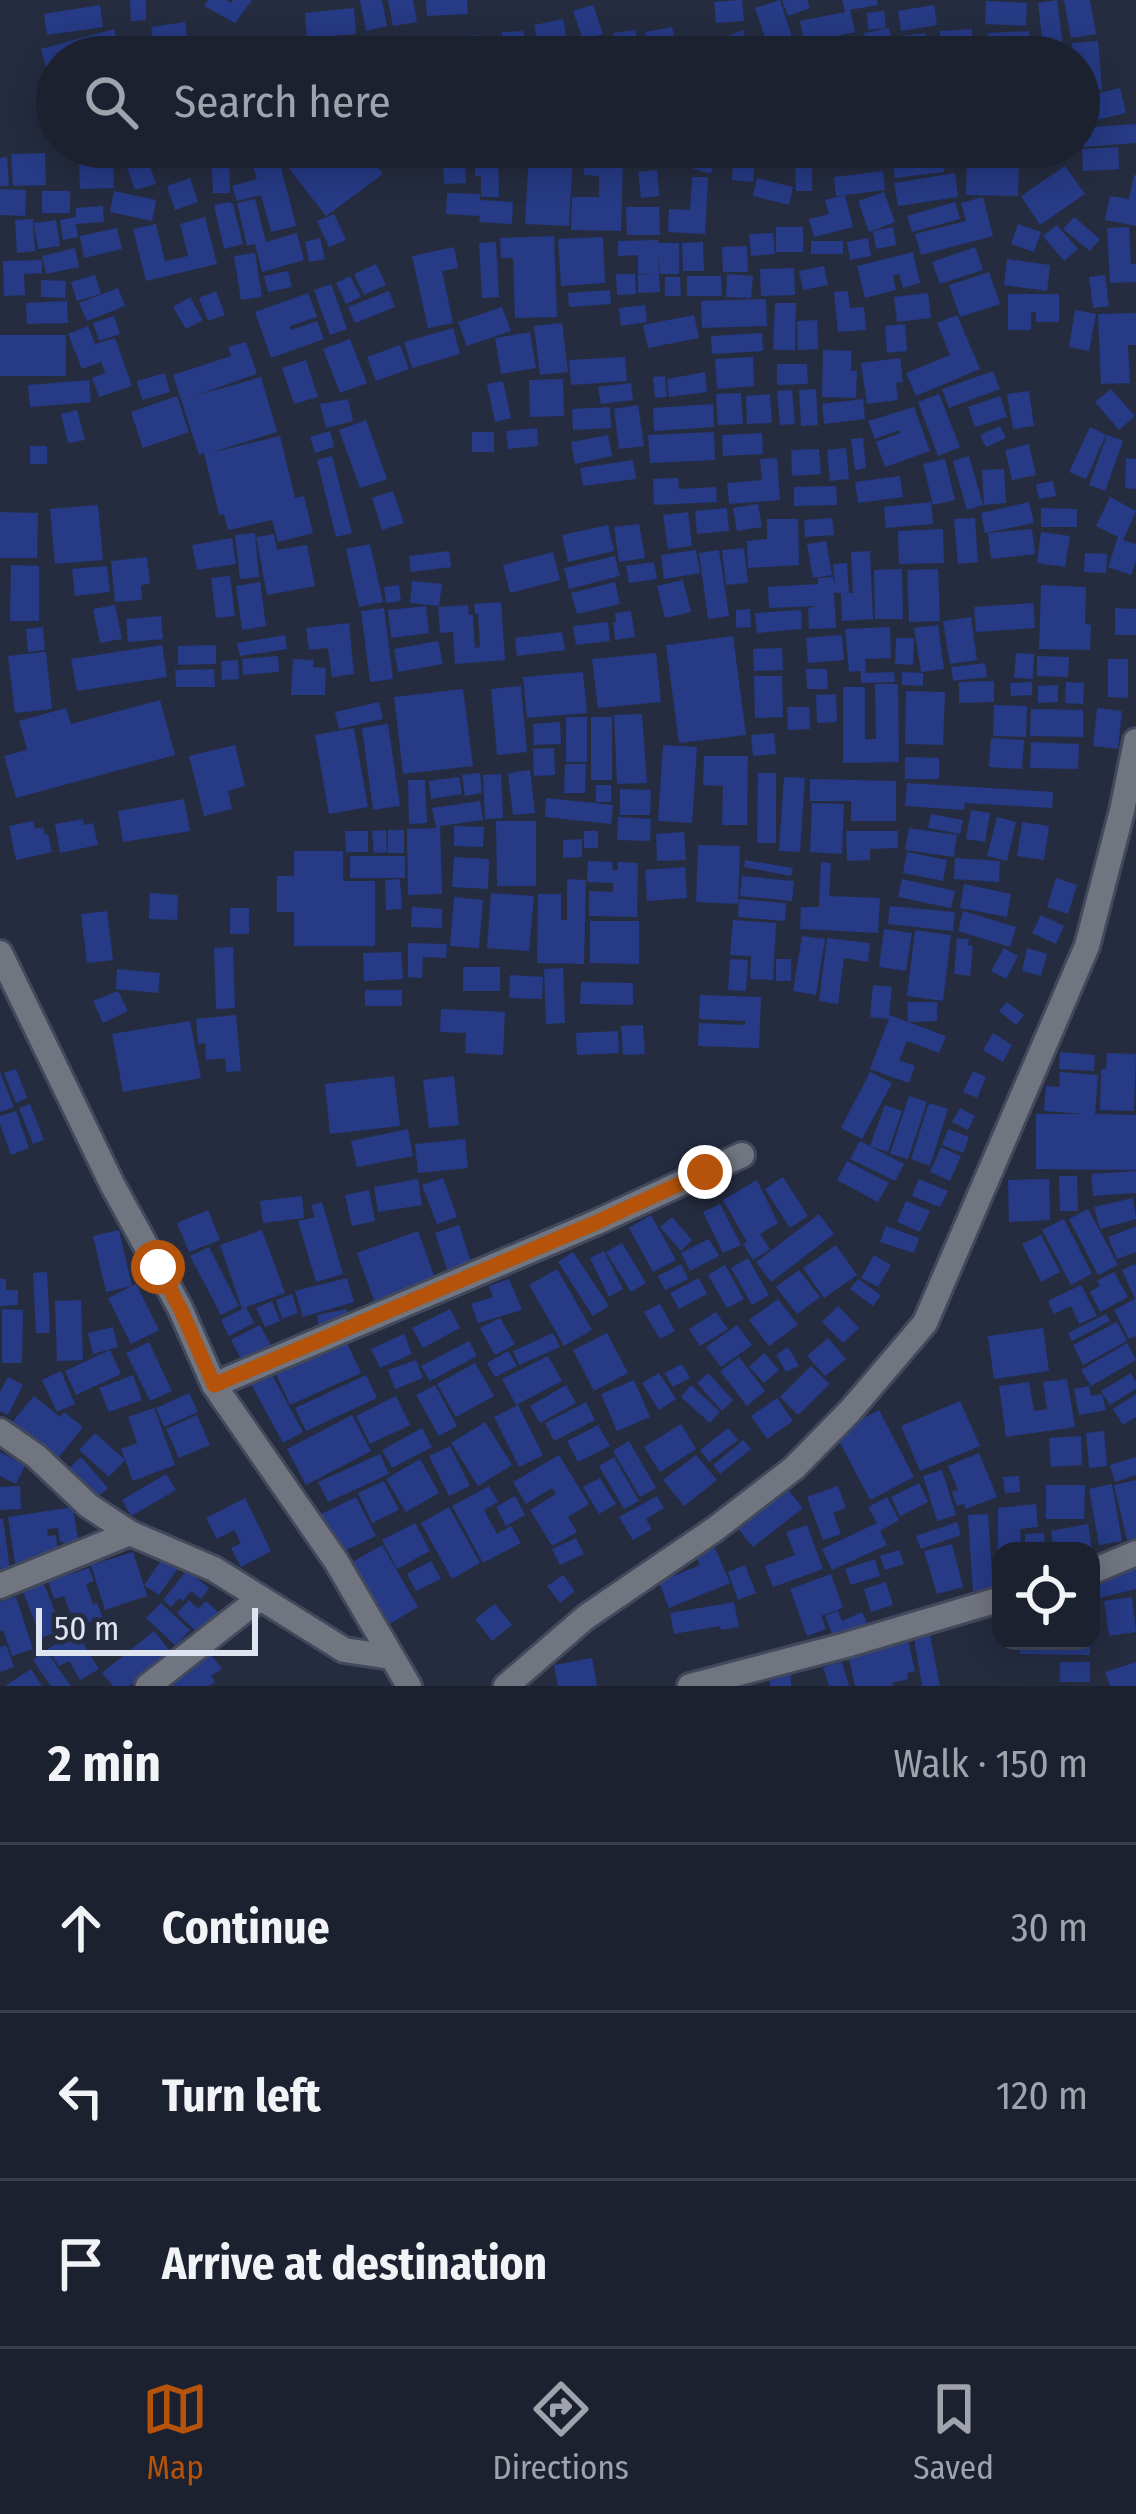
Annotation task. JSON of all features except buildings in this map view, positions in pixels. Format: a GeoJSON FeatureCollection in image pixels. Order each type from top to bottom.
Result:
{"type":"FeatureCollection","features":[{"type":"Feature","properties":{"kind":"street"},"geometry":{"type":"LineString","coordinates":[[506,1686],[586,1617],[794,1468],[925,1323],[1087,946],[1123,811],[1136,741]]}},
{"type":"Feature","properties":{"kind":"street"},"geometry":{"type":"LineString","coordinates":[[0,953],[112,1184],[180,1308],[214,1385],[336,1561],[409,1686]]}},
{"type":"Feature","properties":{"kind":"street"},"geometry":{"type":"LineString","coordinates":[[214,1385],[595,1223],[742,1155]]}},
{"type":"Feature","properties":{"kind":"street"},"geometry":{"type":"LineString","coordinates":[[0,1431],[36,1456],[89,1506],[130,1533],[214,1569],[344,1650],[392,1657]]}},
{"type":"Feature","properties":{"kind":"street"},"geometry":{"type":"LineString","coordinates":[[0,1586],[130,1533]]}},
{"type":"Feature","properties":{"kind":"street"},"geometry":{"type":"LineString","coordinates":[[1100,1568],[1136,1553]]}},
{"type":"Feature","properties":{"kind":"street"},"geometry":{"type":"LineString","coordinates":[[148,1686],[260,1598]]}},
{"type":"Feature","properties":{"kind":"street"},"geometry":{"type":"LineString","coordinates":[[691,1686],[992,1602]]}},
{"type":"Feature","properties":{"kind":"route"},"geometry":{"type":"LineString","coordinates":[[158,1267],[214,1385],[705,1172]]}}]}
